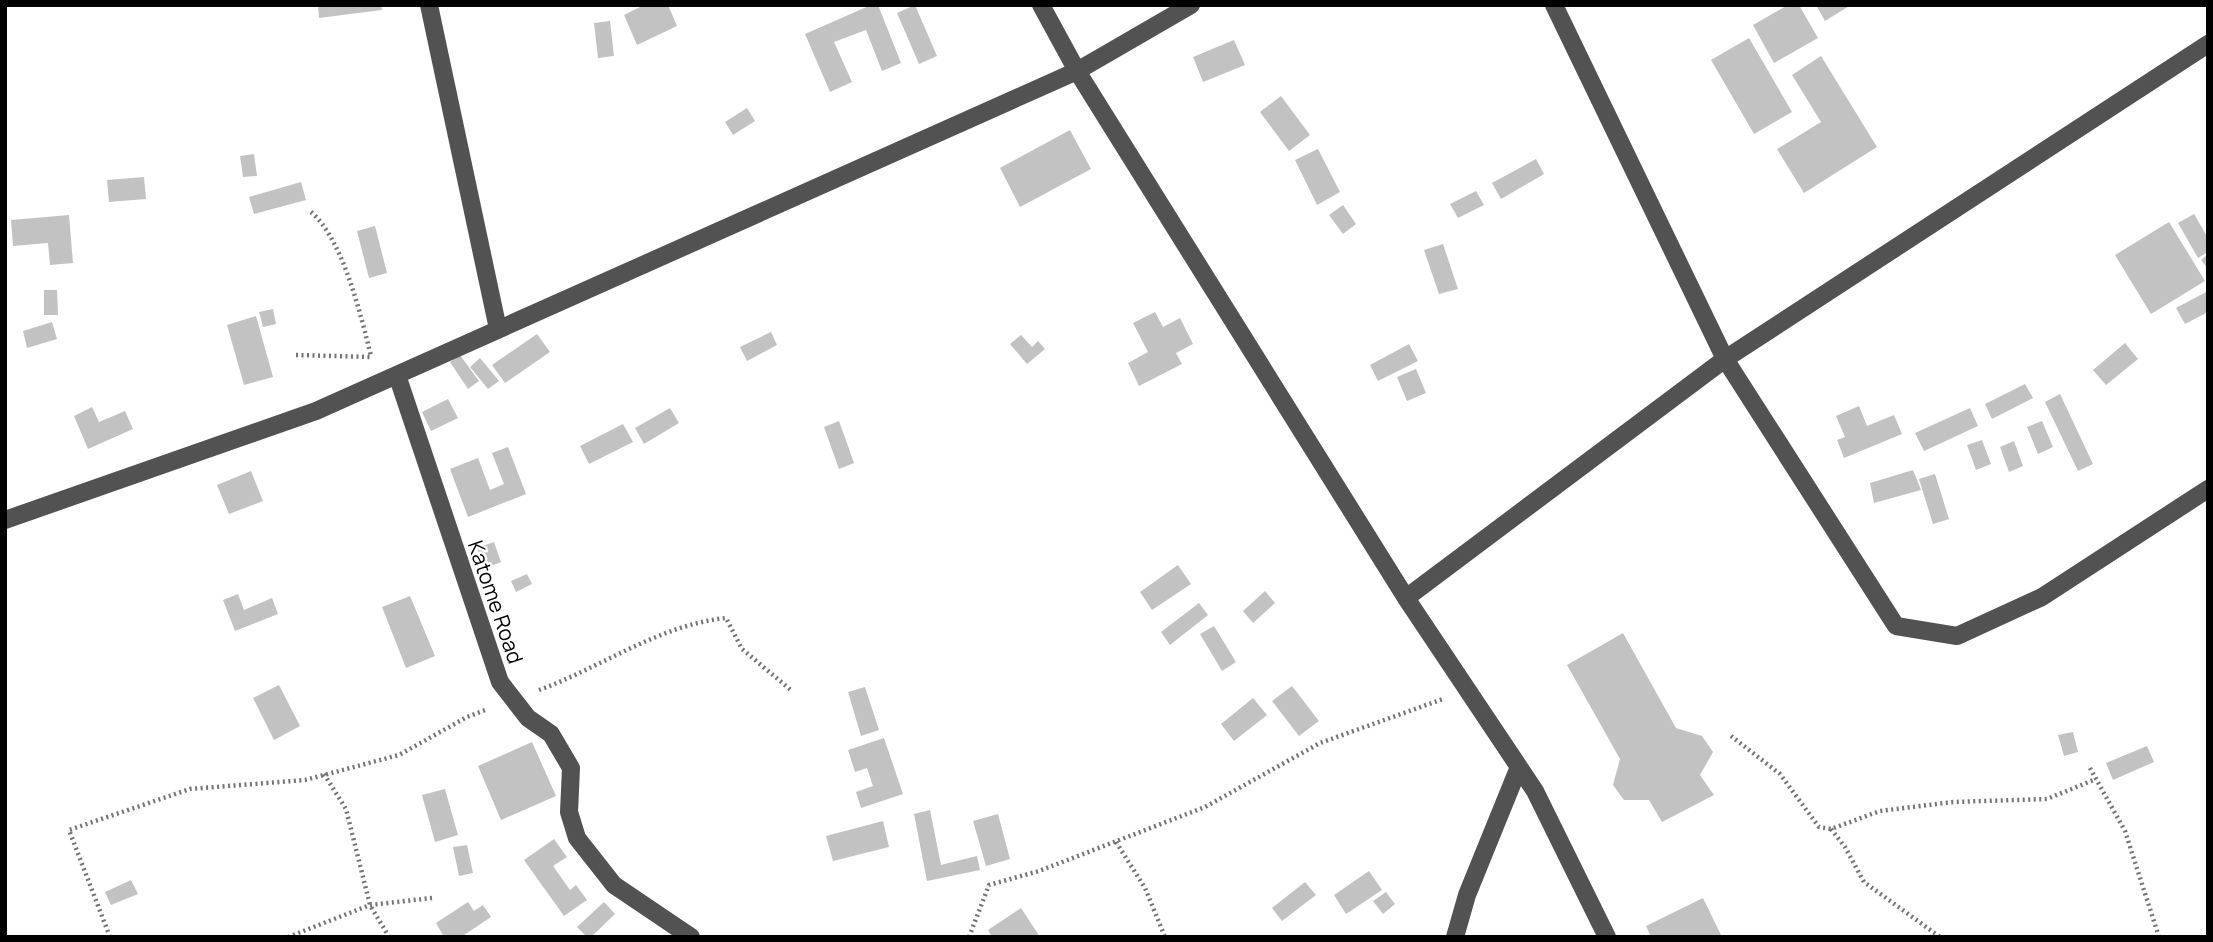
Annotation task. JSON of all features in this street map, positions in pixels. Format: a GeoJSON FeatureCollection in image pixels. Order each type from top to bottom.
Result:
{"type":"FeatureCollection","features":[{"type":"Feature","properties":{"kind":"street"},"geometry":{"type":"LineString","coordinates":[[429,5],[498,329]]}},
{"type":"Feature","properties":{"kind":"street"},"geometry":{"type":"LineString","coordinates":[[1041,5],[1077,71],[1406,598],[1535,791],[1607,937]]}},
{"type":"Feature","properties":{"kind":"street"},"geometry":{"type":"LineString","coordinates":[[5,520],[316,411],[1077,71],[1191,5]]}},
{"type":"Feature","properties":{"kind":"street"},"geometry":{"type":"LineString","coordinates":[[1554,5],[1725,359],[1896,626],[1957,636],[2042,597],[2208,489]]}},
{"type":"Feature","properties":{"kind":"street"},"geometry":{"type":"LineString","coordinates":[[1406,598],[1725,359],[2208,44]]}},
{"type":"Feature","properties":{"kind":"street","name":"Katome Road"},"geometry":{"type":"LineString","coordinates":[[397,374],[500,682],[528,718],[551,734],[572,768],[569,812],[577,838],[614,885],[691,937]]}},
{"type":"Feature","properties":{"kind":"street"},"geometry":{"type":"LineString","coordinates":[[1455,937],[1467,895],[1519,767]]}},
{"type":"Feature","properties":{"kind":"path"},"geometry":{"type":"LineString","coordinates":[[311,212],[324,222],[358,300],[371,356]]}},
{"type":"Feature","properties":{"kind":"path"},"geometry":{"type":"LineString","coordinates":[[296,355],[371,356],[397,374]]}},
{"type":"Feature","properties":{"kind":"path"},"geometry":{"type":"LineString","coordinates":[[110,937],[69,830],[190,789],[305,780],[399,755],[467,718],[703,620],[726,618],[742,649],[792,691]]}},
{"type":"Feature","properties":{"kind":"path"},"geometry":{"type":"LineString","coordinates":[[970,937],[989,885],[1038,871],[1205,807],[1321,743],[1467,690]]}},
{"type":"Feature","properties":{"kind":"path"},"geometry":{"type":"LineString","coordinates":[[1731,736],[1780,774],[1819,827],[1831,829],[1880,811],[1953,802],[2047,799],[2096,779]]}},
{"type":"Feature","properties":{"kind":"path"},"geometry":{"type":"LineString","coordinates":[[2090,768],[2125,831],[2159,937]]}},
{"type":"Feature","properties":{"kind":"path"},"geometry":{"type":"LineString","coordinates":[[324,774],[346,809],[370,905],[389,937]]}},
{"type":"Feature","properties":{"kind":"path"},"geometry":{"type":"LineString","coordinates":[[1831,829],[1845,847],[1864,882],[1940,937]]}},
{"type":"Feature","properties":{"kind":"path"},"geometry":{"type":"LineString","coordinates":[[1116,842],[1145,888],[1165,937]]}},
{"type":"Feature","properties":{"kind":"path"},"geometry":{"type":"LineString","coordinates":[[289,937],[370,905],[432,898]]}},
{"type":"Feature","properties":{"kind":"building"},"geometry":{"type":"Polygon","coordinates":[[[318,5],[381,5],[382,10],[319,18],[318,5]]]}},
{"type":"Feature","properties":{"kind":"building"},"geometry":{"type":"Polygon","coordinates":[[[644,5],[668,5],[677,26],[637,45],[624,15],[644,5]]]}},
{"type":"Feature","properties":{"kind":"building"},"geometry":{"type":"Polygon","coordinates":[[[871,5],[878,5],[901,63],[882,71],[866,30],[834,42],[852,82],[830,92],[805,34],[871,5]]]}},
{"type":"Feature","properties":{"kind":"building"},"geometry":{"type":"Polygon","coordinates":[[[915,5],[937,56],[919,64],[897,13],[915,5]]]}},
{"type":"Feature","properties":{"kind":"building"},"geometry":{"type":"Polygon","coordinates":[[[1788,5],[1799,5],[1818,38],[1774,63],[1753,25],[1788,5]]]}},
{"type":"Feature","properties":{"kind":"building"},"geometry":{"type":"Polygon","coordinates":[[[1816,5],[1851,5],[1825,21],[1816,5]]]}},
{"type":"Feature","properties":{"kind":"building"},"geometry":{"type":"Polygon","coordinates":[[[610,21],[614,56],[598,58],[594,23],[610,21]]]}},
{"type":"Feature","properties":{"kind":"building"},"geometry":{"type":"Polygon","coordinates":[[[1749,38],[1792,112],[1754,134],[1711,60],[1749,38]]]}},
{"type":"Feature","properties":{"kind":"building"},"geometry":{"type":"Polygon","coordinates":[[[1234,40],[1245,65],[1203,82],[1193,57],[1234,40]]]}},
{"type":"Feature","properties":{"kind":"building"},"geometry":{"type":"Polygon","coordinates":[[[1821,56],[1877,147],[1804,193],[1777,149],[1821,122],[1792,75],[1821,56]]]}},
{"type":"Feature","properties":{"kind":"building"},"geometry":{"type":"Polygon","coordinates":[[[1281,96],[1310,135],[1289,151],[1260,112],[1281,96]]]}},
{"type":"Feature","properties":{"kind":"building"},"geometry":{"type":"Polygon","coordinates":[[[747,108],[755,121],[733,135],[725,122],[747,108]]]}},
{"type":"Feature","properties":{"kind":"building"},"geometry":{"type":"Polygon","coordinates":[[[1070,130],[1091,169],[1020,207],[1000,168],[1070,130]]]}},
{"type":"Feature","properties":{"kind":"building"},"geometry":{"type":"Polygon","coordinates":[[[1318,149],[1340,192],[1317,205],[1295,160],[1318,149]]]}},
{"type":"Feature","properties":{"kind":"building"},"geometry":{"type":"Polygon","coordinates":[[[254,154],[257,176],[243,177],[240,156],[254,154]]]}},
{"type":"Feature","properties":{"kind":"building"},"geometry":{"type":"Polygon","coordinates":[[[1536,159],[1544,174],[1501,199],[1492,183],[1536,159]]]}},
{"type":"Feature","properties":{"kind":"building"},"geometry":{"type":"Polygon","coordinates":[[[144,177],[146,199],[109,202],[107,180],[144,177]]]}},
{"type":"Feature","properties":{"kind":"building"},"geometry":{"type":"Polygon","coordinates":[[[301,182],[306,200],[254,214],[249,197],[301,182]]]}},
{"type":"Feature","properties":{"kind":"building"},"geometry":{"type":"Polygon","coordinates":[[[1476,191],[1484,205],[1458,218],[1450,204],[1476,191]]]}},
{"type":"Feature","properties":{"kind":"building"},"geometry":{"type":"Polygon","coordinates":[[[1343,205],[1356,224],[1343,234],[1329,215],[1343,205]]]}},
{"type":"Feature","properties":{"kind":"building"},"geometry":{"type":"Polygon","coordinates":[[[2194,214],[2208,238],[2208,252],[2198,258],[2178,223],[2194,214]]]}},
{"type":"Feature","properties":{"kind":"building"},"geometry":{"type":"Polygon","coordinates":[[[69,215],[73,263],[50,265],[48,243],[13,246],[11,220],[69,215]]]}},
{"type":"Feature","properties":{"kind":"building"},"geometry":{"type":"Polygon","coordinates":[[[2169,222],[2205,281],[2151,314],[2115,255],[2169,222]]]}},
{"type":"Feature","properties":{"kind":"building"},"geometry":{"type":"Polygon","coordinates":[[[375,226],[387,273],[369,278],[357,231],[375,226]]]}},
{"type":"Feature","properties":{"kind":"building"},"geometry":{"type":"Polygon","coordinates":[[[1443,244],[1458,289],[1439,294],[1424,250],[1443,244]]]}},
{"type":"Feature","properties":{"kind":"building"},"geometry":{"type":"Polygon","coordinates":[[[2208,254],[2208,269],[2201,260],[2208,254]]]}},
{"type":"Feature","properties":{"kind":"building"},"geometry":{"type":"Polygon","coordinates":[[[44,290],[57,290],[58,315],[44,315],[44,290]]]}},
{"type":"Feature","properties":{"kind":"building"},"geometry":{"type":"Polygon","coordinates":[[[2208,291],[2208,312],[2185,324],[2176,308],[2208,291]]]}},
{"type":"Feature","properties":{"kind":"building"},"geometry":{"type":"Polygon","coordinates":[[[273,309],[276,324],[263,327],[259,312],[273,309]]]}},
{"type":"Feature","properties":{"kind":"building"},"geometry":{"type":"Polygon","coordinates":[[[1155,312],[1163,327],[1180,318],[1193,344],[1176,353],[1182,364],[1139,386],[1128,363],[1148,352],[1133,323],[1155,312]]]}},
{"type":"Feature","properties":{"kind":"building"},"geometry":{"type":"Polygon","coordinates":[[[256,316],[273,377],[244,385],[227,325],[256,316]]]}},
{"type":"Feature","properties":{"kind":"building"},"geometry":{"type":"Polygon","coordinates":[[[52,322],[57,339],[27,348],[23,331],[52,322]]]}},
{"type":"Feature","properties":{"kind":"building"},"geometry":{"type":"Polygon","coordinates":[[[771,332],[777,345],[747,361],[740,347],[771,332]]]}},
{"type":"Feature","properties":{"kind":"building"},"geometry":{"type":"Polygon","coordinates":[[[537,334],[550,352],[505,383],[492,365],[537,334]]]}},
{"type":"Feature","properties":{"kind":"building"},"geometry":{"type":"Polygon","coordinates":[[[1021,335],[1032,347],[1038,341],[1045,349],[1027,364],[1010,344],[1021,335]]]}},
{"type":"Feature","properties":{"kind":"building"},"geometry":{"type":"Polygon","coordinates":[[[2125,343],[2138,359],[2106,385],[2093,370],[2125,343]]]}},
{"type":"Feature","properties":{"kind":"building"},"geometry":{"type":"Polygon","coordinates":[[[1409,344],[1418,361],[1378,381],[1370,365],[1409,344]]]}},
{"type":"Feature","properties":{"kind":"building"},"geometry":{"type":"Polygon","coordinates":[[[460,355],[479,381],[468,389],[450,362],[460,355]]]}},
{"type":"Feature","properties":{"kind":"building"},"geometry":{"type":"Polygon","coordinates":[[[480,358],[499,381],[488,389],[470,367],[480,358]]]}},
{"type":"Feature","properties":{"kind":"building"},"geometry":{"type":"Polygon","coordinates":[[[1416,369],[1426,393],[1407,401],[1397,377],[1416,369]]]}},
{"type":"Feature","properties":{"kind":"building"},"geometry":{"type":"Polygon","coordinates":[[[2025,384],[2033,398],[1992,419],[1985,404],[2025,384]]]}},
{"type":"Feature","properties":{"kind":"building"},"geometry":{"type":"Polygon","coordinates":[[[2060,394],[2093,464],[2078,471],[2045,402],[2060,394]]]}},
{"type":"Feature","properties":{"kind":"building"},"geometry":{"type":"Polygon","coordinates":[[[448,399],[458,418],[431,431],[422,412],[448,399]]]}},
{"type":"Feature","properties":{"kind":"building"},"geometry":{"type":"Polygon","coordinates":[[[1859,406],[1867,426],[1894,415],[1902,434],[1844,458],[1837,440],[1845,437],[1836,416],[1859,406]]]}},
{"type":"Feature","properties":{"kind":"building"},"geometry":{"type":"Polygon","coordinates":[[[92,407],[99,422],[125,411],[133,429],[88,449],[74,416],[92,407]]]}},
{"type":"Feature","properties":{"kind":"building"},"geometry":{"type":"Polygon","coordinates":[[[670,408],[679,423],[644,444],[635,428],[670,408]]]}},
{"type":"Feature","properties":{"kind":"building"},"geometry":{"type":"Polygon","coordinates":[[[1970,408],[1978,426],[1924,451],[1915,433],[1970,408]]]}},
{"type":"Feature","properties":{"kind":"building"},"geometry":{"type":"Polygon","coordinates":[[[839,421],[854,463],[839,469],[824,427],[839,421]]]}},
{"type":"Feature","properties":{"kind":"building"},"geometry":{"type":"Polygon","coordinates":[[[2042,421],[2053,447],[2038,454],[2027,427],[2042,421]]]}},
{"type":"Feature","properties":{"kind":"building"},"geometry":{"type":"Polygon","coordinates":[[[623,424],[633,442],[589,464],[580,446],[623,424]]]}},
{"type":"Feature","properties":{"kind":"building"},"geometry":{"type":"Polygon","coordinates":[[[1982,440],[1991,464],[1976,470],[1967,445],[1982,440]]]}},
{"type":"Feature","properties":{"kind":"building"},"geometry":{"type":"Polygon","coordinates":[[[2014,441],[2023,466],[2009,472],[2000,447],[2014,441]]]}},
{"type":"Feature","properties":{"kind":"building"},"geometry":{"type":"Polygon","coordinates":[[[508,447],[526,494],[468,517],[450,469],[478,458],[490,490],[504,484],[492,453],[508,447]]]}},
{"type":"Feature","properties":{"kind":"building"},"geometry":{"type":"Polygon","coordinates":[[[1913,470],[1921,490],[1874,503],[1870,483],[1913,470]]]}},
{"type":"Feature","properties":{"kind":"building"},"geometry":{"type":"Polygon","coordinates":[[[251,471],[263,501],[229,514],[217,485],[251,471]]]}},
{"type":"Feature","properties":{"kind":"building"},"geometry":{"type":"Polygon","coordinates":[[[1935,474],[1949,519],[1933,524],[1919,479],[1935,474]]]}},
{"type":"Feature","properties":{"kind":"building"},"geometry":{"type":"Polygon","coordinates":[[[494,542],[501,562],[484,569],[477,548],[494,542]]]}},
{"type":"Feature","properties":{"kind":"building"},"geometry":{"type":"Polygon","coordinates":[[[1178,565],[1191,584],[1152,610],[1140,592],[1178,565]]]}},
{"type":"Feature","properties":{"kind":"building"},"geometry":{"type":"Polygon","coordinates":[[[527,574],[532,584],[516,592],[511,581],[527,574]]]}},
{"type":"Feature","properties":{"kind":"building"},"geometry":{"type":"Polygon","coordinates":[[[1265,591],[1275,603],[1253,623],[1243,611],[1265,591]]]}},
{"type":"Feature","properties":{"kind":"building"},"geometry":{"type":"Polygon","coordinates":[[[238,594],[244,610],[272,598],[278,614],[235,631],[223,600],[238,594]]]}},
{"type":"Feature","properties":{"kind":"building"},"geometry":{"type":"Polygon","coordinates":[[[410,596],[435,656],[406,668],[382,607],[410,596]]]}},
{"type":"Feature","properties":{"kind":"building"},"geometry":{"type":"Polygon","coordinates":[[[1199,603],[1208,615],[1170,645],[1161,632],[1199,603]]]}},
{"type":"Feature","properties":{"kind":"building"},"geometry":{"type":"Polygon","coordinates":[[[1214,626],[1236,662],[1222,671],[1200,634],[1214,626]]]}},
{"type":"Feature","properties":{"kind":"building"},"geometry":{"type":"Polygon","coordinates":[[[1623,633],[1676,728],[1702,736],[1713,752],[1700,775],[1714,795],[1662,822],[1649,800],[1624,800],[1613,785],[1620,759],[1567,665],[1623,633]]]}},
{"type":"Feature","properties":{"kind":"building"},"geometry":{"type":"Polygon","coordinates":[[[279,685],[300,726],[274,740],[253,698],[279,685]]]}},
{"type":"Feature","properties":{"kind":"building"},"geometry":{"type":"Polygon","coordinates":[[[1292,686],[1319,721],[1299,736],[1272,701],[1292,686]]]}},
{"type":"Feature","properties":{"kind":"building"},"geometry":{"type":"Polygon","coordinates":[[[865,687],[879,730],[861,736],[848,692],[865,687]]]}},
{"type":"Feature","properties":{"kind":"building"},"geometry":{"type":"Polygon","coordinates":[[[1253,698],[1267,715],[1234,741],[1221,724],[1253,698]]]}},
{"type":"Feature","properties":{"kind":"building"},"geometry":{"type":"Polygon","coordinates":[[[2073,732],[2078,752],[2064,756],[2058,735],[2073,732]]]}},
{"type":"Feature","properties":{"kind":"building"},"geometry":{"type":"Polygon","coordinates":[[[884,738],[903,794],[861,808],[856,792],[873,786],[867,768],[855,772],[848,750],[884,738]]]}},
{"type":"Feature","properties":{"kind":"building"},"geometry":{"type":"Polygon","coordinates":[[[532,742],[556,796],[501,820],[478,766],[532,742]]]}},
{"type":"Feature","properties":{"kind":"building"},"geometry":{"type":"Polygon","coordinates":[[[2147,746],[2154,762],[2113,780],[2106,763],[2147,746]]]}},
{"type":"Feature","properties":{"kind":"building"},"geometry":{"type":"Polygon","coordinates":[[[445,789],[458,835],[435,842],[422,795],[445,789]]]}},
{"type":"Feature","properties":{"kind":"building"},"geometry":{"type":"Polygon","coordinates":[[[930,810],[941,865],[977,856],[980,870],[927,881],[914,814],[930,810]]]}},
{"type":"Feature","properties":{"kind":"building"},"geometry":{"type":"Polygon","coordinates":[[[998,814],[1010,859],[986,866],[973,821],[998,814]]]}},
{"type":"Feature","properties":{"kind":"building"},"geometry":{"type":"Polygon","coordinates":[[[883,821],[889,847],[833,861],[826,836],[883,821]]]}},
{"type":"Feature","properties":{"kind":"building"},"geometry":{"type":"Polygon","coordinates":[[[554,839],[567,857],[553,866],[570,890],[576,885],[587,900],[564,916],[524,860],[554,839]]]}},
{"type":"Feature","properties":{"kind":"building"},"geometry":{"type":"Polygon","coordinates":[[[467,845],[473,873],[459,876],[453,847],[467,845]]]}},
{"type":"Feature","properties":{"kind":"building"},"geometry":{"type":"Polygon","coordinates":[[[1369,871],[1382,890],[1346,914],[1334,895],[1369,871]]]}},
{"type":"Feature","properties":{"kind":"building"},"geometry":{"type":"Polygon","coordinates":[[[131,880],[138,894],[111,905],[105,892],[131,880]]]}},
{"type":"Feature","properties":{"kind":"building"},"geometry":{"type":"Polygon","coordinates":[[[1305,882],[1316,895],[1282,921],[1272,908],[1305,882]]]}},
{"type":"Feature","properties":{"kind":"building"},"geometry":{"type":"Polygon","coordinates":[[[1386,892],[1395,904],[1383,914],[1373,901],[1386,892]]]}},
{"type":"Feature","properties":{"kind":"building"},"geometry":{"type":"Polygon","coordinates":[[[1703,898],[1722,937],[1651,937],[1646,926],[1703,898]]]}},
{"type":"Feature","properties":{"kind":"building"},"geometry":{"type":"Polygon","coordinates":[[[468,902],[474,911],[483,905],[491,917],[461,937],[444,937],[436,923],[468,902]]]}},
{"type":"Feature","properties":{"kind":"building"},"geometry":{"type":"Polygon","coordinates":[[[604,902],[615,914],[591,937],[587,937],[577,927],[604,902]]]}},
{"type":"Feature","properties":{"kind":"building"},"geometry":{"type":"Polygon","coordinates":[[[1021,908],[1040,937],[992,937],[988,930],[1021,908]]]}}]}
